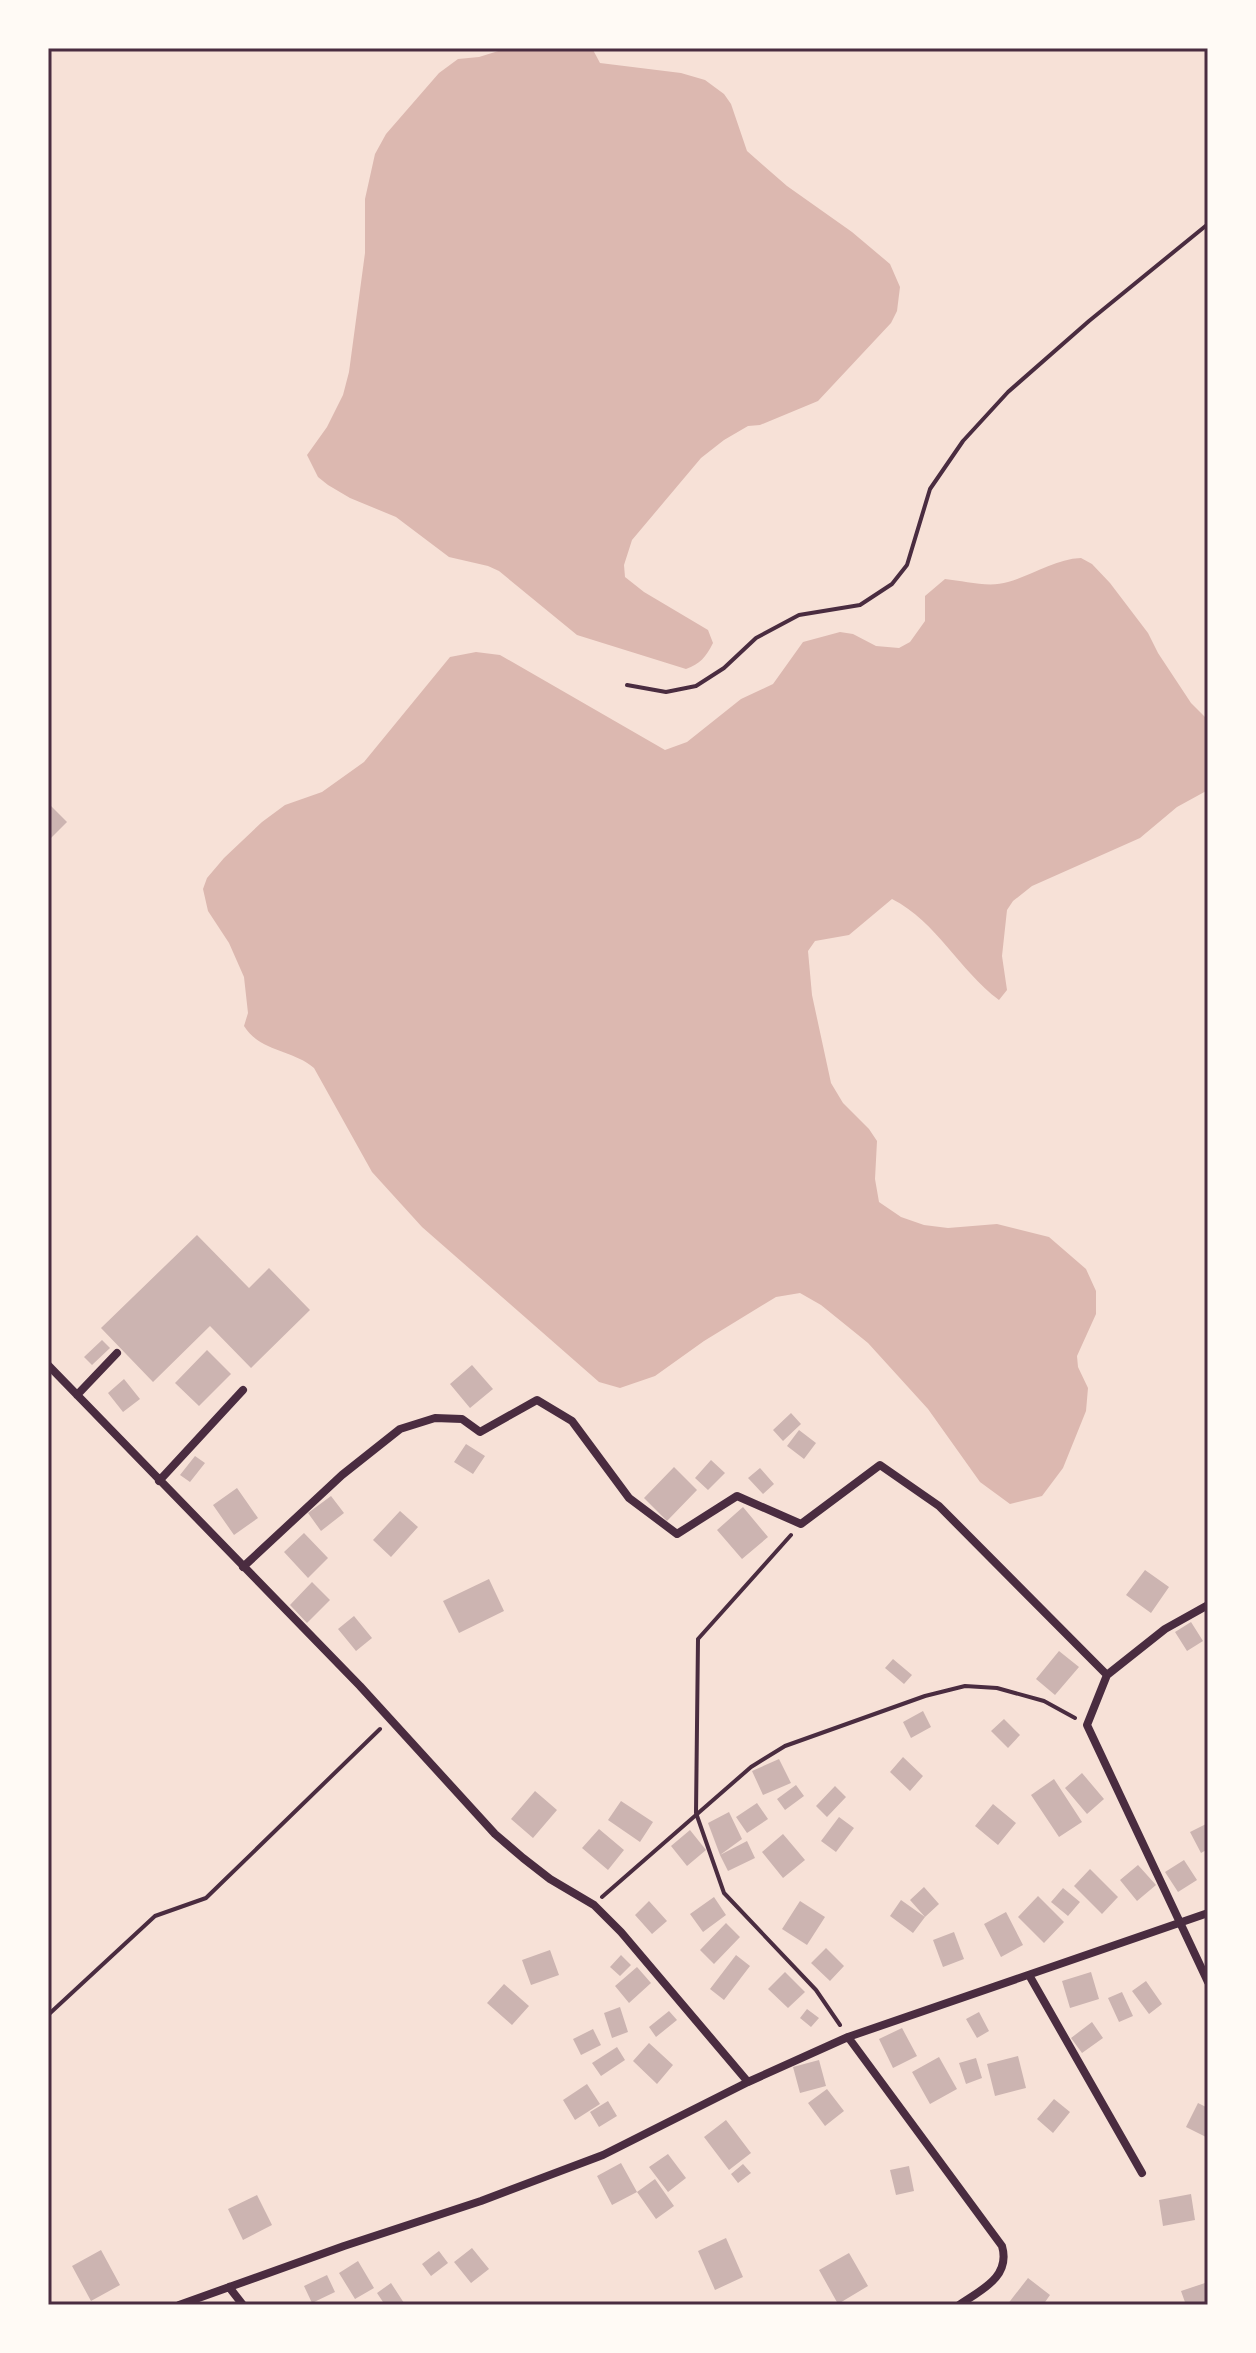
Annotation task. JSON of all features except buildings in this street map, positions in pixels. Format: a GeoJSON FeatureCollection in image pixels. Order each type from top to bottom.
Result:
{"type":"FeatureCollection","features":[{"type":"Feature","properties":{"kind":"street"},"geometry":{"type":"LineString","coordinates":[[77,1395],[117,1353]]}},
{"type":"Feature","properties":{"kind":"street"},"geometry":{"type":"LineString","coordinates":[[48,1365],[390,1719],[495,1834],[550,1879],[594,1905],[621,1932],[748,2082]]}},
{"type":"Feature","properties":{"kind":"street"},"geometry":{"type":"LineString","coordinates":[[159,1481],[243,1390]]}},
{"type":"Feature","properties":{"kind":"street"},"geometry":{"type":"LineString","coordinates":[[243,1567],[342,1475],[400,1429],[435,1418],[462,1419],[480,1432],[537,1400],[572,1421],[629,1498],[677,1534],[737,1496],[801,1524],[880,1465],[939,1506],[1107,1675]]}},
{"type":"Feature","properties":{"kind":"street"},"geometry":{"type":"LineString","coordinates":[[1208,1605],[1165,1629],[1107,1675],[1087,1725],[1208,1982]]}},
{"type":"Feature","properties":{"kind":"street"},"geometry":{"type":"LineString","coordinates":[[179,2305],[481,2201],[603,2155],[748,2082],[848,2037],[1208,1913]]}},
{"type":"Feature","properties":{"kind":"street"},"geometry":{"type":"LineString","coordinates":[[1029,1975],[1142,2173]]}},
{"type":"Feature","properties":{"kind":"street"},"geometry":{"type":"LineString","coordinates":[[848,2037],[1002,2246],[1005,2261],[1000,2274],[959,2305]]}},
{"type":"Feature","properties":{"kind":"street"},"geometry":{"type":"LineString","coordinates":[[229,2287],[243,2305]]}},
{"type":"Feature","properties":{"kind":"path"},"geometry":{"type":"LineString","coordinates":[[627,685],[666,692],[696,686],[724,668],[756,638],[799,615],[860,605],[892,584],[907,565],[930,489],[963,441],[1008,392],[1208,224]]}},
{"type":"Feature","properties":{"kind":"path"},"geometry":{"type":"LineString","coordinates":[[801,1524],[698,1639],[696,1813],[724,1893],[816,1990],[848,2037]]}},
{"type":"Feature","properties":{"kind":"path"},"geometry":{"type":"LineString","coordinates":[[594,1905],[751,1767],[785,1746],[925,1696],[965,1686],[997,1688],[1044,1701],[1087,1725]]}},
{"type":"Feature","properties":{"kind":"path"},"geometry":{"type":"LineString","coordinates":[[48,2015],[155,1916],[206,1898],[390,1719]]}},
{"type":"Feature","properties":{"kind":"shaded area"},"geometry":{"type":"Polygon","coordinates":[[[508,48],[592,48],[600,63],[681,73],[705,80],[724,94],[731,104],[747,151],[787,186],[852,232],[890,264],[900,287],[897,311],[891,323],[818,401],[760,425],[748,426],[724,440],[701,458],[632,540],[624,565],[625,577],[644,592],[708,630],[713,643],[699,662],[686,669],[577,635],[499,571],[449,557],[396,517],[328,485],[318,477],[307,455],[327,427],[343,395],[349,372],[365,253],[365,199],[375,154],[386,134],[439,73],[458,59],[479,57],[508,48]]]}},
{"type":"Feature","properties":{"kind":"shaded area"},"geometry":{"type":"Polygon","coordinates":[[[1081,558],[1092,564],[1110,583],[1148,633],[1191,703],[1208,720],[1208,790],[1177,807],[1140,838],[1032,886],[1013,901],[1007,910],[1002,956],[1007,990],[999,1000],[922,920],[892,899],[849,935],[815,941],[808,951],[812,995],[831,1083],[843,1103],[877,1141],[875,1179],[879,1202],[901,1217],[924,1225],[948,1228],[997,1224],[1049,1237],[1086,1269],[1096,1291],[1096,1314],[1077,1356],[1078,1367],[1088,1388],[1086,1411],[1063,1468],[1042,1496],[1010,1504],[980,1482],[928,1409],[868,1343],[821,1305],[800,1293],[776,1297],[704,1341],[655,1376],[620,1388],[599,1382],[422,1227],[372,1172],[314,1068],[267,1046],[244,1026],[248,1013],[244,977],[229,943],[208,911],[203,889],[207,878],[262,822],[285,805],[322,792],[364,762],[450,657],[476,652],[500,655],[665,750],[687,742],[741,699],[773,684],[803,642],[840,632],[853,634],[876,646],[899,648],[910,642],[925,621],[925,596],[945,579],[1001,584],[1062,561],[1081,558]]]}}]}
